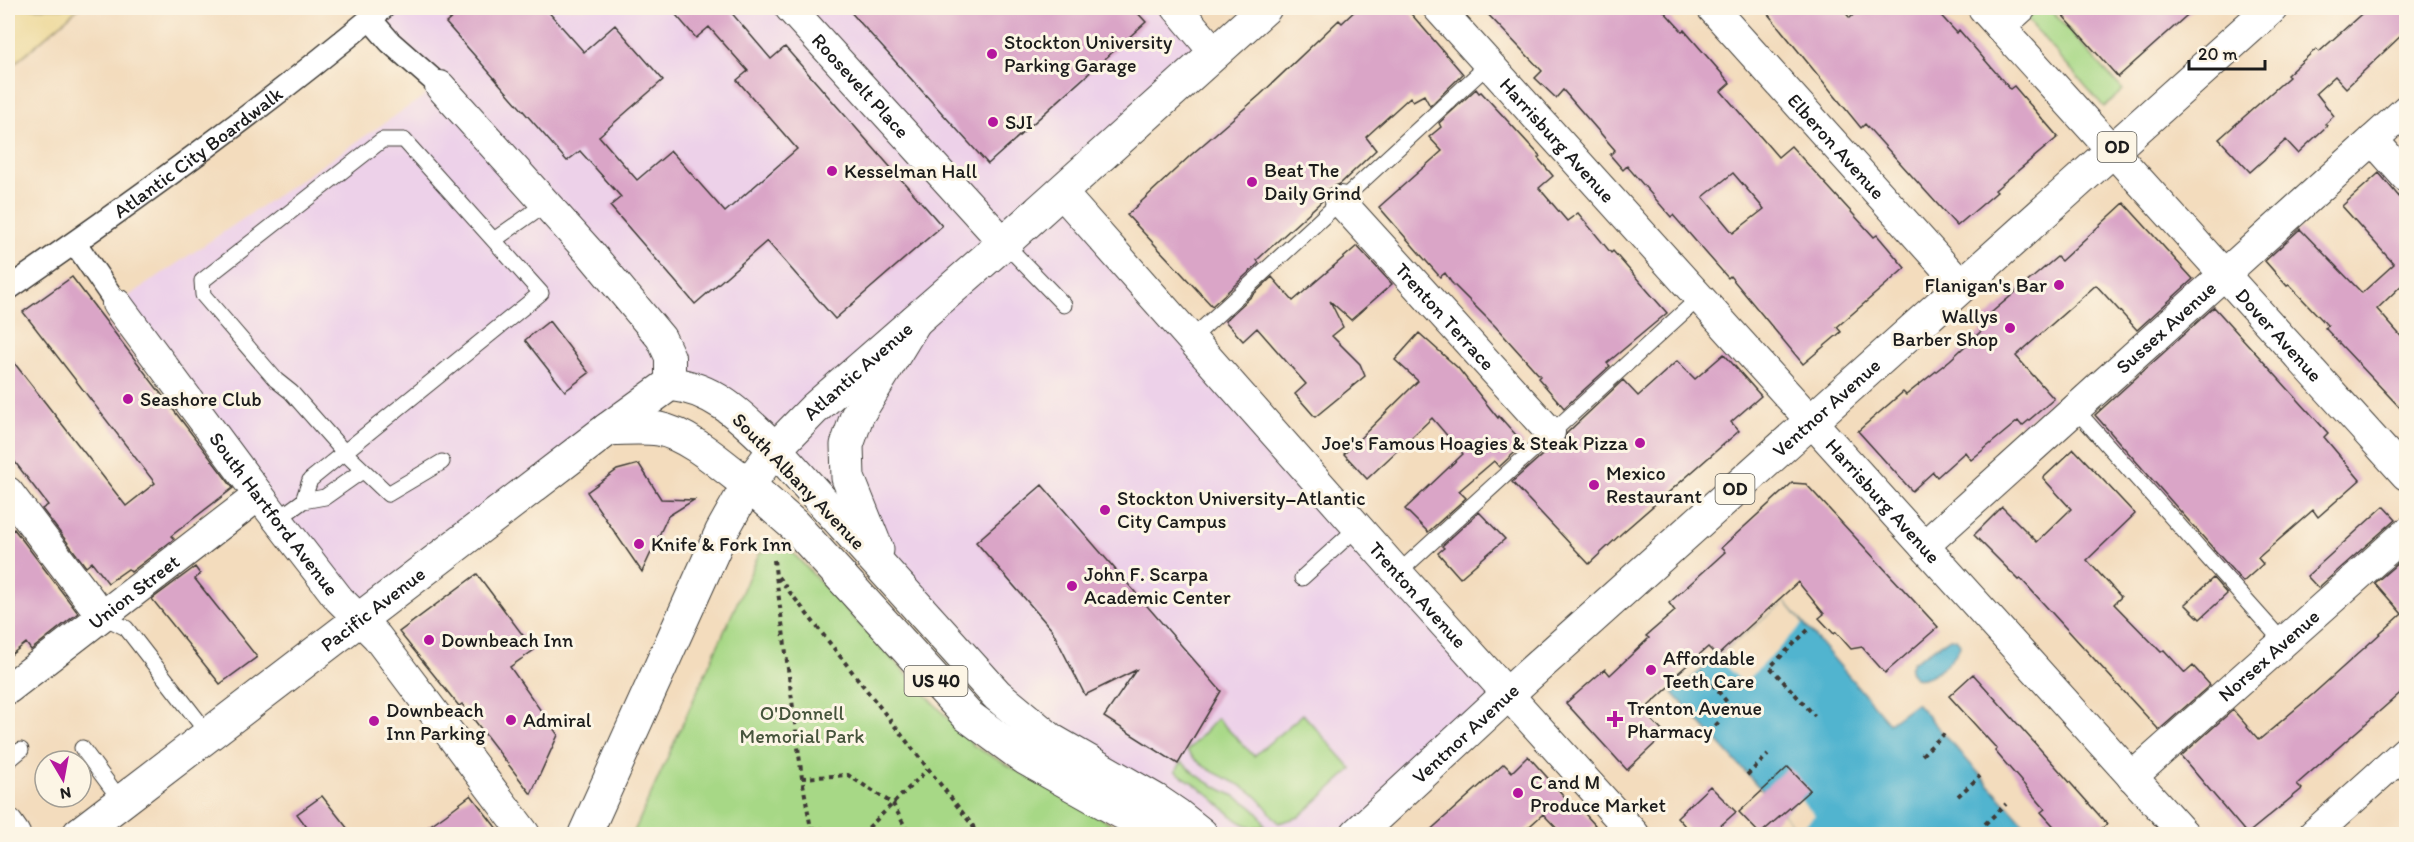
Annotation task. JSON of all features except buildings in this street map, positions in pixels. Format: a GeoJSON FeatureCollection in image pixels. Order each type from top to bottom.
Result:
{"type":"FeatureCollection","features":[{"type":"Feature","properties":{"kind":"main road","name":"Atlantic Avenue"},"geometry":{"type":"LineString","coordinates":[[585,834],[722,531],[748,485],[775,449],[814,409],[1004,243],[1265,8]]}},
{"type":"Feature","properties":{"kind":"main road","name":"Ventnor Avenue"},"geometry":{"type":"LineString","coordinates":[[1354,832],[2271,8]]}},
{"type":"Feature","properties":{"kind":"main road"},"geometry":{"type":"LineString","coordinates":[[887,574],[848,478],[846,445],[857,416],[915,321]]}},
{"type":"Feature","properties":{"kind":"main road","name":"Pacific Avenue"},"geometry":{"type":"LineString","coordinates":[[79,834],[670,384]]}},
{"type":"Feature","properties":{"kind":"main road","name":"South Albany Avenue"},"geometry":{"type":"LineString","coordinates":[[670,384],[686,386],[714,397],[745,420],[775,449],[976,673],[1018,714],[1051,740],[1155,800],[1201,834]]}},
{"type":"Feature","properties":{"kind":"main road","name":"South Albany Avenue"},"geometry":{"type":"LineString","coordinates":[[608,429],[647,428],[673,434],[694,445],[748,485],[794,525],[974,721],[1025,758],[1156,834]]}},
{"type":"Feature","properties":{"kind":"street","name":"Roosevelt Place"},"geometry":{"type":"LineString","coordinates":[[790,8],[1004,243]]}},
{"type":"Feature","properties":{"kind":"street"},"geometry":{"type":"LineString","coordinates":[[1177,8],[1215,53]]}},
{"type":"Feature","properties":{"kind":"street","name":"Harrisburg Avenue"},"geometry":{"type":"LineString","coordinates":[[1438,8],[2184,834]]}},
{"type":"Feature","properties":{"kind":"street","name":"Elberon Avenue"},"geometry":{"type":"LineString","coordinates":[[1712,8],[1962,286]]}},
{"type":"Feature","properties":{"kind":"street"},"geometry":{"type":"LineString","coordinates":[[376,13],[390,42],[440,86],[591,254],[661,338],[670,357],[670,384]]}},
{"type":"Feature","properties":{"kind":"street","name":"Atlantic City Boardwalk"},"geometry":{"type":"LineString","coordinates":[[8,289],[75,243],[308,70],[376,13]]}},
{"type":"Feature","properties":{"kind":"street","name":"Dover Avenue"},"geometry":{"type":"LineString","coordinates":[[2001,14],[2112,151],[2406,476]]}},
{"type":"Feature","properties":{"kind":"street","name":"Sussex Avenue"},"geometry":{"type":"LineString","coordinates":[[1924,546],[2406,110]]}},
{"type":"Feature","properties":{"kind":"street"},"geometry":{"type":"LineString","coordinates":[[2373,140],[2406,177]]}},
{"type":"Feature","properties":{"kind":"street","name":"Trenton Avenue"},"geometry":{"type":"LineString","coordinates":[[1061,192],[1190,340],[1508,694],[1618,829]]}},
{"type":"Feature","properties":{"kind":"street","name":"Trenton Terrace"},"geometry":{"type":"LineString","coordinates":[[1340,201],[1550,432]]}},
{"type":"Feature","properties":{"kind":"street"},"geometry":{"type":"LineString","coordinates":[[75,243],[117,304]]}},
{"type":"Feature","properties":{"kind":"street","name":"South Hartford Avenue"},"geometry":{"type":"LineString","coordinates":[[117,304],[339,599],[377,637],[525,834]]}},
{"type":"Feature","properties":{"kind":"street"},"geometry":{"type":"LineString","coordinates":[[8,492],[102,616]]}},
{"type":"Feature","properties":{"kind":"street","name":"Union Street"},"geometry":{"type":"LineString","coordinates":[[8,689],[259,495]]}},
{"type":"Feature","properties":{"kind":"street","name":"Norsex Avenue"},"geometry":{"type":"LineString","coordinates":[[2132,777],[2406,533]]}},
{"type":"Feature","properties":{"kind":"street"},"geometry":{"type":"LineString","coordinates":[[2314,834],[2406,751]]}},
{"type":"Feature","properties":{"kind":"street"},"geometry":{"type":"LineString","coordinates":[[8,824],[15,834]]}},
{"type":"Feature","properties":{"kind":"lane"},"geometry":{"type":"LineString","coordinates":[[1190,340],[1489,64]]}},
{"type":"Feature","properties":{"kind":"lane"},"geometry":{"type":"LineString","coordinates":[[303,501],[310,480],[344,452],[541,293],[404,140],[382,140],[202,280],[203,295],[276,380],[291,393],[344,452],[362,471],[388,494],[442,462]]}},
{"type":"Feature","properties":{"kind":"lane"},"geometry":{"type":"LineString","coordinates":[[494,240],[545,204]]}},
{"type":"Feature","properties":{"kind":"lane"},"geometry":{"type":"LineString","coordinates":[[1004,243],[1064,305]]}},
{"type":"Feature","properties":{"kind":"lane"},"geometry":{"type":"LineString","coordinates":[[1398,573],[1699,298]]}},
{"type":"Feature","properties":{"kind":"lane"},"geometry":{"type":"LineString","coordinates":[[2076,410],[2283,642]]}},
{"type":"Feature","properties":{"kind":"lane"},"geometry":{"type":"LineString","coordinates":[[278,519],[303,501],[325,497],[362,471]]}},
{"type":"Feature","properties":{"kind":"lane"},"geometry":{"type":"LineString","coordinates":[[1302,578],[1358,528]]}},
{"type":"Feature","properties":{"kind":"lane"},"geometry":{"type":"LineString","coordinates":[[102,616],[126,628],[209,735]]}},
{"type":"Feature","properties":{"kind":"lane"},"geometry":{"type":"LineString","coordinates":[[82,748],[122,802]]}},
{"type":"Feature","properties":{"kind":"lane"},"geometry":{"type":"LineString","coordinates":[[8,761],[21,750]]}},
{"type":"Feature","properties":{"kind":"path"},"geometry":{"type":"LineString","coordinates":[[774,560],[778,577],[802,778],[811,829]]}},
{"type":"Feature","properties":{"kind":"path"},"geometry":{"type":"LineString","coordinates":[[778,577],[973,826],[975,834]]}},
{"type":"Feature","properties":{"kind":"path"},"geometry":{"type":"LineString","coordinates":[[1808,630],[1770,667],[1815,716]]}},
{"type":"Feature","properties":{"kind":"path"},"geometry":{"type":"LineString","coordinates":[[1701,670],[1739,717]]}},
{"type":"Feature","properties":{"kind":"path"},"geometry":{"type":"LineString","coordinates":[[1709,732],[1719,722]]}},
{"type":"Feature","properties":{"kind":"path"},"geometry":{"type":"LineString","coordinates":[[1922,755],[1944,734]]}},
{"type":"Feature","properties":{"kind":"path"},"geometry":{"type":"LineString","coordinates":[[1748,775],[1768,756]]}},
{"type":"Feature","properties":{"kind":"path"},"geometry":{"type":"LineString","coordinates":[[862,834],[927,770]]}},
{"type":"Feature","properties":{"kind":"path"},"geometry":{"type":"LineString","coordinates":[[802,778],[848,775],[893,804],[909,834]]}},
{"type":"Feature","properties":{"kind":"path"},"geometry":{"type":"LineString","coordinates":[[1958,796],[1980,776]]}},
{"type":"Feature","properties":{"kind":"path"},"geometry":{"type":"LineString","coordinates":[[1984,824],[2006,804]]}},
{"type":"Feature","properties":{"kind":"path"},"geometry":{"type":"LineString","coordinates":[[795,834],[811,829],[827,829],[843,834]]}},
{"type":"Feature","properties":{"kind":"path"},"geometry":{"type":"LineString","coordinates":[[1814,834],[1820,829]]}},
{"type":"Feature","properties":{"kind":"shaded area"},"geometry":{"type":"Polygon","coordinates":[[[383,8],[1176,8],[1215,53],[1061,191],[1508,694],[1357,834],[1201,834],[1051,740],[822,501],[686,386],[360,619],[117,304],[439,86],[390,42],[383,8]]]}},
{"type":"Feature","properties":{"kind":"green space"},"geometry":{"type":"Polygon","coordinates":[[[2040,8],[2049,8],[2123,90],[2104,107],[2027,19],[2040,8]]]}},
{"type":"Feature","properties":{"kind":"green space","name":"O'Donnell Memorial Park"},"geometry":{"type":"Polygon","coordinates":[[[776,546],[792,552],[974,746],[1129,834],[633,834],[759,554],[776,546]]]}},
{"type":"Feature","properties":{"kind":"green space"},"geometry":{"type":"Polygon","coordinates":[[[1303,714],[1352,769],[1299,817],[1279,823],[1255,795],[1202,765],[1187,751],[1217,718],[1254,756],[1303,714]]]}},
{"type":"Feature","properties":{"kind":"green space"},"geometry":{"type":"Polygon","coordinates":[[[1182,762],[1205,781],[1250,805],[1262,818],[1265,826],[1249,826],[1235,818],[1205,792],[1175,771],[1182,762]]]}},
{"type":"Feature","properties":{"kind":"sand"},"geometry":{"type":"Polygon","coordinates":[[[8,8],[79,8],[8,69],[8,8]]]}},
{"type":"Feature","properties":{"kind":"water"},"geometry":{"type":"Polygon","coordinates":[[[1785,602],[1889,723],[1916,703],[2033,834],[1802,834],[1673,693],[1785,602]]]}},
{"type":"Feature","properties":{"kind":"water"},"geometry":{"type":"Polygon","coordinates":[[[1950,638],[1956,639],[1960,644],[1949,662],[1928,676],[1915,678],[1910,670],[1913,662],[1950,638]]]}},
{"type":"Feature","properties":{"kind":"pier"},"geometry":{"type":"Polygon","coordinates":[[[1785,602],[1803,624],[1744,683],[1716,658],[1785,602]]]}},
{"type":"Feature","properties":{"kind":"pier"},"geometry":{"type":"Polygon","coordinates":[[[1800,799],[1815,815],[1799,831],[1783,814],[1800,799]]]}},
{"type":"Feature","properties":{"kind":"place","name":"Stockton University Parking Garage"},"geometry":{"type":"Point","coordinates":[992,54]}},
{"type":"Feature","properties":{"kind":"place","name":"SJI"},"geometry":{"type":"Point","coordinates":[993,122]}},
{"type":"Feature","properties":{"kind":"place","name":"Kesselman Hall"},"geometry":{"type":"Point","coordinates":[832,171]}},
{"type":"Feature","properties":{"kind":"place","name":"Beat The Daily Grind"},"geometry":{"type":"Point","coordinates":[1252,182]}},
{"type":"Feature","properties":{"kind":"place","name":"Flanigan's Bar"},"geometry":{"type":"Point","coordinates":[2059,285]}},
{"type":"Feature","properties":{"kind":"place","name":"Wallys Barber Shop"},"geometry":{"type":"Point","coordinates":[2010,328]}},
{"type":"Feature","properties":{"kind":"place","name":"Seashore Club"},"geometry":{"type":"Point","coordinates":[128,399]}},
{"type":"Feature","properties":{"kind":"place","name":"Joe's Famous Hoagies & Steak Pizza"},"geometry":{"type":"Point","coordinates":[1640,443]}},
{"type":"Feature","properties":{"kind":"place","name":"Mexico Restaurant"},"geometry":{"type":"Point","coordinates":[1594,485]}},
{"type":"Feature","properties":{"kind":"place","name":"Stockton University–Atlantic City Campus"},"geometry":{"type":"Point","coordinates":[1105,510]}},
{"type":"Feature","properties":{"kind":"place","name":"Knife & Fork Inn"},"geometry":{"type":"Point","coordinates":[639,544]}},
{"type":"Feature","properties":{"kind":"place","name":"John F. Scarpa Academic Center"},"geometry":{"type":"Point","coordinates":[1072,586]}},
{"type":"Feature","properties":{"kind":"place","name":"Downbeach Inn"},"geometry":{"type":"Point","coordinates":[429,640]}},
{"type":"Feature","properties":{"kind":"place","name":"Affordable Teeth Care"},"geometry":{"type":"Point","coordinates":[1651,670]}},
{"type":"Feature","properties":{"kind":"place","name":"Trenton Avenue Pharmacy"},"geometry":{"type":"Point","coordinates":[1615,719]}},
{"type":"Feature","properties":{"kind":"place","name":"Admiral"},"geometry":{"type":"Point","coordinates":[511,720]}},
{"type":"Feature","properties":{"kind":"place","name":"Downbeach Inn Parking"},"geometry":{"type":"Point","coordinates":[374,721]}},
{"type":"Feature","properties":{"kind":"place","name":"C and M Produce Market"},"geometry":{"type":"Point","coordinates":[1518,793]}}]}
